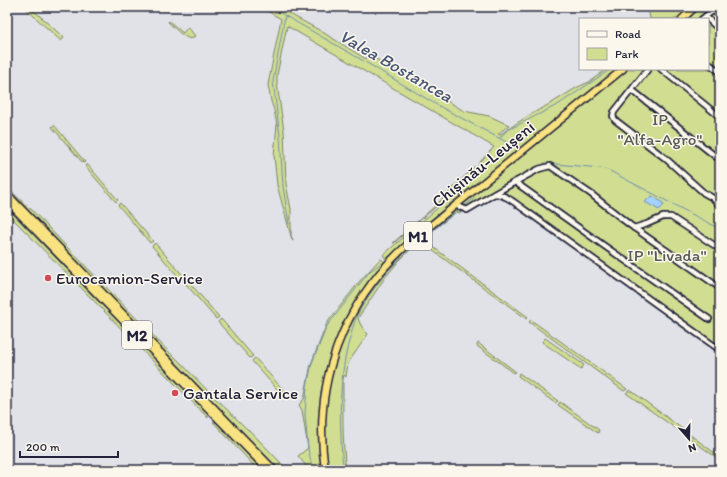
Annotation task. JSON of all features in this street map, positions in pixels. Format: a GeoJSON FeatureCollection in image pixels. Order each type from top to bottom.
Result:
{"type":"FeatureCollection","features":[{"type":"Feature","properties":{"kind":"highway"},"geometry":{"type":"LineString","coordinates":[[683,18],[695,7]]}},
{"type":"Feature","properties":{"kind":"highway","name":"Chișinău-Leușeni"},"geometry":{"type":"LineString","coordinates":[[325,470],[322,426],[325,391],[336,349],[345,327],[360,299],[390,261],[414,239],[621,70]]}},
{"type":"Feature","properties":{"kind":"highway","name":"M2"},"geometry":{"type":"LineString","coordinates":[[7,194],[274,470]]}},
{"type":"Feature","properties":{"kind":"highway","name":"M2"},"geometry":{"type":"LineString","coordinates":[[7,201],[268,470]]}},
{"type":"Feature","properties":{"kind":"street"},"geometry":{"type":"LineString","coordinates":[[706,18],[712,12],[720,9]]}},
{"type":"Feature","properties":{"kind":"street"},"geometry":{"type":"LineString","coordinates":[[709,21],[720,30]]}},
{"type":"Feature","properties":{"kind":"street"},"geometry":{"type":"LineString","coordinates":[[709,63],[720,72]]}},
{"type":"Feature","properties":{"kind":"street"},"geometry":{"type":"LineString","coordinates":[[647,70],[614,112],[613,116],[615,120],[665,158],[704,193],[713,198],[720,206]]}},
{"type":"Feature","properties":{"kind":"street"},"geometry":{"type":"LineString","coordinates":[[662,70],[720,117]]}},
{"type":"Feature","properties":{"kind":"street"},"geometry":{"type":"LineString","coordinates":[[632,90],[720,160]]}},
{"type":"Feature","properties":{"kind":"street"},"geometry":{"type":"LineString","coordinates":[[455,205],[467,210],[515,182],[550,166],[591,194],[634,228],[720,288]]}},
{"type":"Feature","properties":{"kind":"street"},"geometry":{"type":"LineString","coordinates":[[515,182],[709,319]]}},
{"type":"Feature","properties":{"kind":"street"},"geometry":{"type":"LineString","coordinates":[[494,194],[499,194],[520,206],[720,350]]}},
{"type":"Feature","properties":{"kind":"street"},"geometry":{"type":"LineString","coordinates":[[634,228],[663,217],[671,217],[720,249]]}},
{"type":"Feature","properties":{"kind":"green space"},"geometry":{"type":"Polygon","coordinates":[[[24,7],[30,7],[64,38],[61,41],[24,7]]]}},
{"type":"Feature","properties":{"kind":"green space"},"geometry":{"type":"Polygon","coordinates":[[[260,7],[277,7],[319,30],[366,59],[369,55],[464,111],[489,116],[509,125],[498,134],[500,135],[528,116],[589,82],[606,70],[617,70],[467,192],[445,208],[386,259],[383,255],[479,170],[480,167],[478,164],[494,147],[287,26],[277,75],[277,84],[284,131],[286,184],[291,209],[291,236],[277,185],[274,155],[277,125],[268,85],[281,19],[260,7]]]}},
{"type":"Feature","properties":{"kind":"green space"},"geometry":{"type":"Polygon","coordinates":[[[648,7],[690,7],[679,18],[650,18],[648,7]]]}},
{"type":"Feature","properties":{"kind":"green space"},"geometry":{"type":"Polygon","coordinates":[[[701,7],[720,7],[720,353],[506,200],[497,196],[469,207],[465,208],[462,205],[468,198],[626,70],[709,70],[709,18],[690,18],[701,7]]]}},
{"type":"Feature","properties":{"kind":"green space"},"geometry":{"type":"Polygon","coordinates":[[[169,21],[183,33],[188,27],[195,36],[191,39],[185,36],[168,22],[169,21]]]}},
{"type":"Feature","properties":{"kind":"green space"},"geometry":{"type":"Polygon","coordinates":[[[54,125],[85,162],[83,163],[52,127],[54,125]]]}},
{"type":"Feature","properties":{"kind":"green space"},"geometry":{"type":"Polygon","coordinates":[[[87,164],[118,200],[116,202],[85,166],[87,164]]]}},
{"type":"Feature","properties":{"kind":"green space"},"geometry":{"type":"Polygon","coordinates":[[[475,166],[476,169],[439,204],[393,243],[435,206],[475,166]]]}},
{"type":"Feature","properties":{"kind":"green space"},"geometry":{"type":"Polygon","coordinates":[[[7,187],[31,209],[210,393],[285,467],[287,465],[291,470],[279,470],[7,190],[7,187]]]}},
{"type":"Feature","properties":{"kind":"green space"},"geometry":{"type":"Polygon","coordinates":[[[120,203],[153,241],[150,243],[118,205],[120,203]]]}},
{"type":"Feature","properties":{"kind":"green space"},"geometry":{"type":"Polygon","coordinates":[[[7,208],[207,412],[208,418],[7,213],[7,208]]]}},
{"type":"Feature","properties":{"kind":"green space"},"geometry":{"type":"Polygon","coordinates":[[[459,208],[461,213],[456,212],[422,239],[528,317],[527,319],[418,240],[453,211],[459,208]]]}},
{"type":"Feature","properties":{"kind":"green space"},"geometry":{"type":"Polygon","coordinates":[[[415,242],[417,243],[384,279],[358,318],[362,327],[368,334],[348,363],[346,377],[344,375],[343,379],[343,436],[346,470],[329,470],[326,443],[326,417],[334,365],[343,340],[369,293],[388,268],[415,242]]]}},
{"type":"Feature","properties":{"kind":"green space"},"geometry":{"type":"Polygon","coordinates":[[[155,243],[185,278],[182,281],[152,246],[155,243]]]}},
{"type":"Feature","properties":{"kind":"green space"},"geometry":{"type":"Polygon","coordinates":[[[380,259],[385,262],[370,281],[347,318],[330,357],[321,399],[319,421],[322,470],[308,470],[298,456],[308,448],[302,410],[299,405],[304,399],[311,364],[327,323],[359,282],[380,259]]]}},
{"type":"Feature","properties":{"kind":"green space"},"geometry":{"type":"Polygon","coordinates":[[[188,281],[219,317],[216,319],[185,283],[188,281]]]}},
{"type":"Feature","properties":{"kind":"green space"},"geometry":{"type":"Polygon","coordinates":[[[221,319],[253,356],[250,358],[218,322],[221,319]]]}},
{"type":"Feature","properties":{"kind":"green space"},"geometry":{"type":"Polygon","coordinates":[[[531,320],[627,389],[624,391],[529,322],[531,320]]]}},
{"type":"Feature","properties":{"kind":"green space"},"geometry":{"type":"Polygon","coordinates":[[[545,338],[584,365],[581,369],[542,342],[545,338]]]}},
{"type":"Feature","properties":{"kind":"green space"},"geometry":{"type":"Polygon","coordinates":[[[478,343],[516,372],[514,373],[477,346],[478,343]]]}},
{"type":"Feature","properties":{"kind":"green space"},"geometry":{"type":"Polygon","coordinates":[[[255,358],[287,394],[284,397],[252,361],[255,358]]]}},
{"type":"Feature","properties":{"kind":"green space"},"geometry":{"type":"Polygon","coordinates":[[[519,373],[558,401],[555,403],[518,376],[519,373]]]}},
{"type":"Feature","properties":{"kind":"green space"},"geometry":{"type":"Polygon","coordinates":[[[630,390],[720,457],[720,460],[626,393],[630,390]]]}},
{"type":"Feature","properties":{"kind":"green space"},"geometry":{"type":"Polygon","coordinates":[[[560,402],[599,430],[598,433],[558,405],[560,402]]]}},
{"type":"Feature","properties":{"kind":"green space"},"geometry":{"type":"Polygon","coordinates":[[[213,422],[220,423],[264,470],[258,470],[213,422]]]}},
{"type":"Feature","properties":{"kind":"water"},"geometry":{"type":"Polygon","coordinates":[[[652,196],[664,205],[659,210],[645,202],[652,196]]]}},
{"type":"Feature","properties":{"kind":"waterway","name":"Valea Bostancea"},"geometry":{"type":"LineString","coordinates":[[270,7],[437,105],[510,144]]}},
{"type":"Feature","properties":{"kind":"waterway"},"geometry":{"type":"LineString","coordinates":[[285,16],[273,81],[280,136],[283,187],[289,224]]}},
{"type":"Feature","properties":{"kind":"waterway"},"geometry":{"type":"LineString","coordinates":[[500,138],[506,131],[559,104],[610,70]]}},
{"type":"Feature","properties":{"kind":"waterway","name":"Valea Bostancea"},"geometry":{"type":"LineString","coordinates":[[544,163],[601,168],[608,170],[720,229]]}},
{"type":"Feature","properties":{"kind":"waterway"},"geometry":{"type":"LineString","coordinates":[[464,206],[475,198]]}},
{"type":"Feature","properties":{"kind":"waterway"},"geometry":{"type":"LineString","coordinates":[[420,240],[459,210]]}},
{"type":"Feature","properties":{"kind":"waterway"},"geometry":{"type":"LineString","coordinates":[[344,470],[341,449],[341,398],[345,359],[354,323],[376,286],[399,259],[416,243]]}},
{"type":"Feature","properties":{"kind":"waterway"},"geometry":{"type":"LineString","coordinates":[[313,470],[308,449],[305,413],[307,387],[312,363],[327,326],[369,272],[381,263]]}},
{"type":"Feature","properties":{"kind":"place","name":"Eurocamion-Service"},"geometry":{"type":"Point","coordinates":[48,278]}},
{"type":"Feature","properties":{"kind":"place","name":"Gantala Service"},"geometry":{"type":"Point","coordinates":[175,393]}},
{"type":"Feature","properties":{"kind":"park label","name":"IP \"Alfa-Agro\""},"geometry":{"type":"Point","coordinates":[660,129]}},
{"type":"Feature","properties":{"kind":"park label","name":"IP \"Livada\""},"geometry":{"type":"Point","coordinates":[667,255]}}]}
